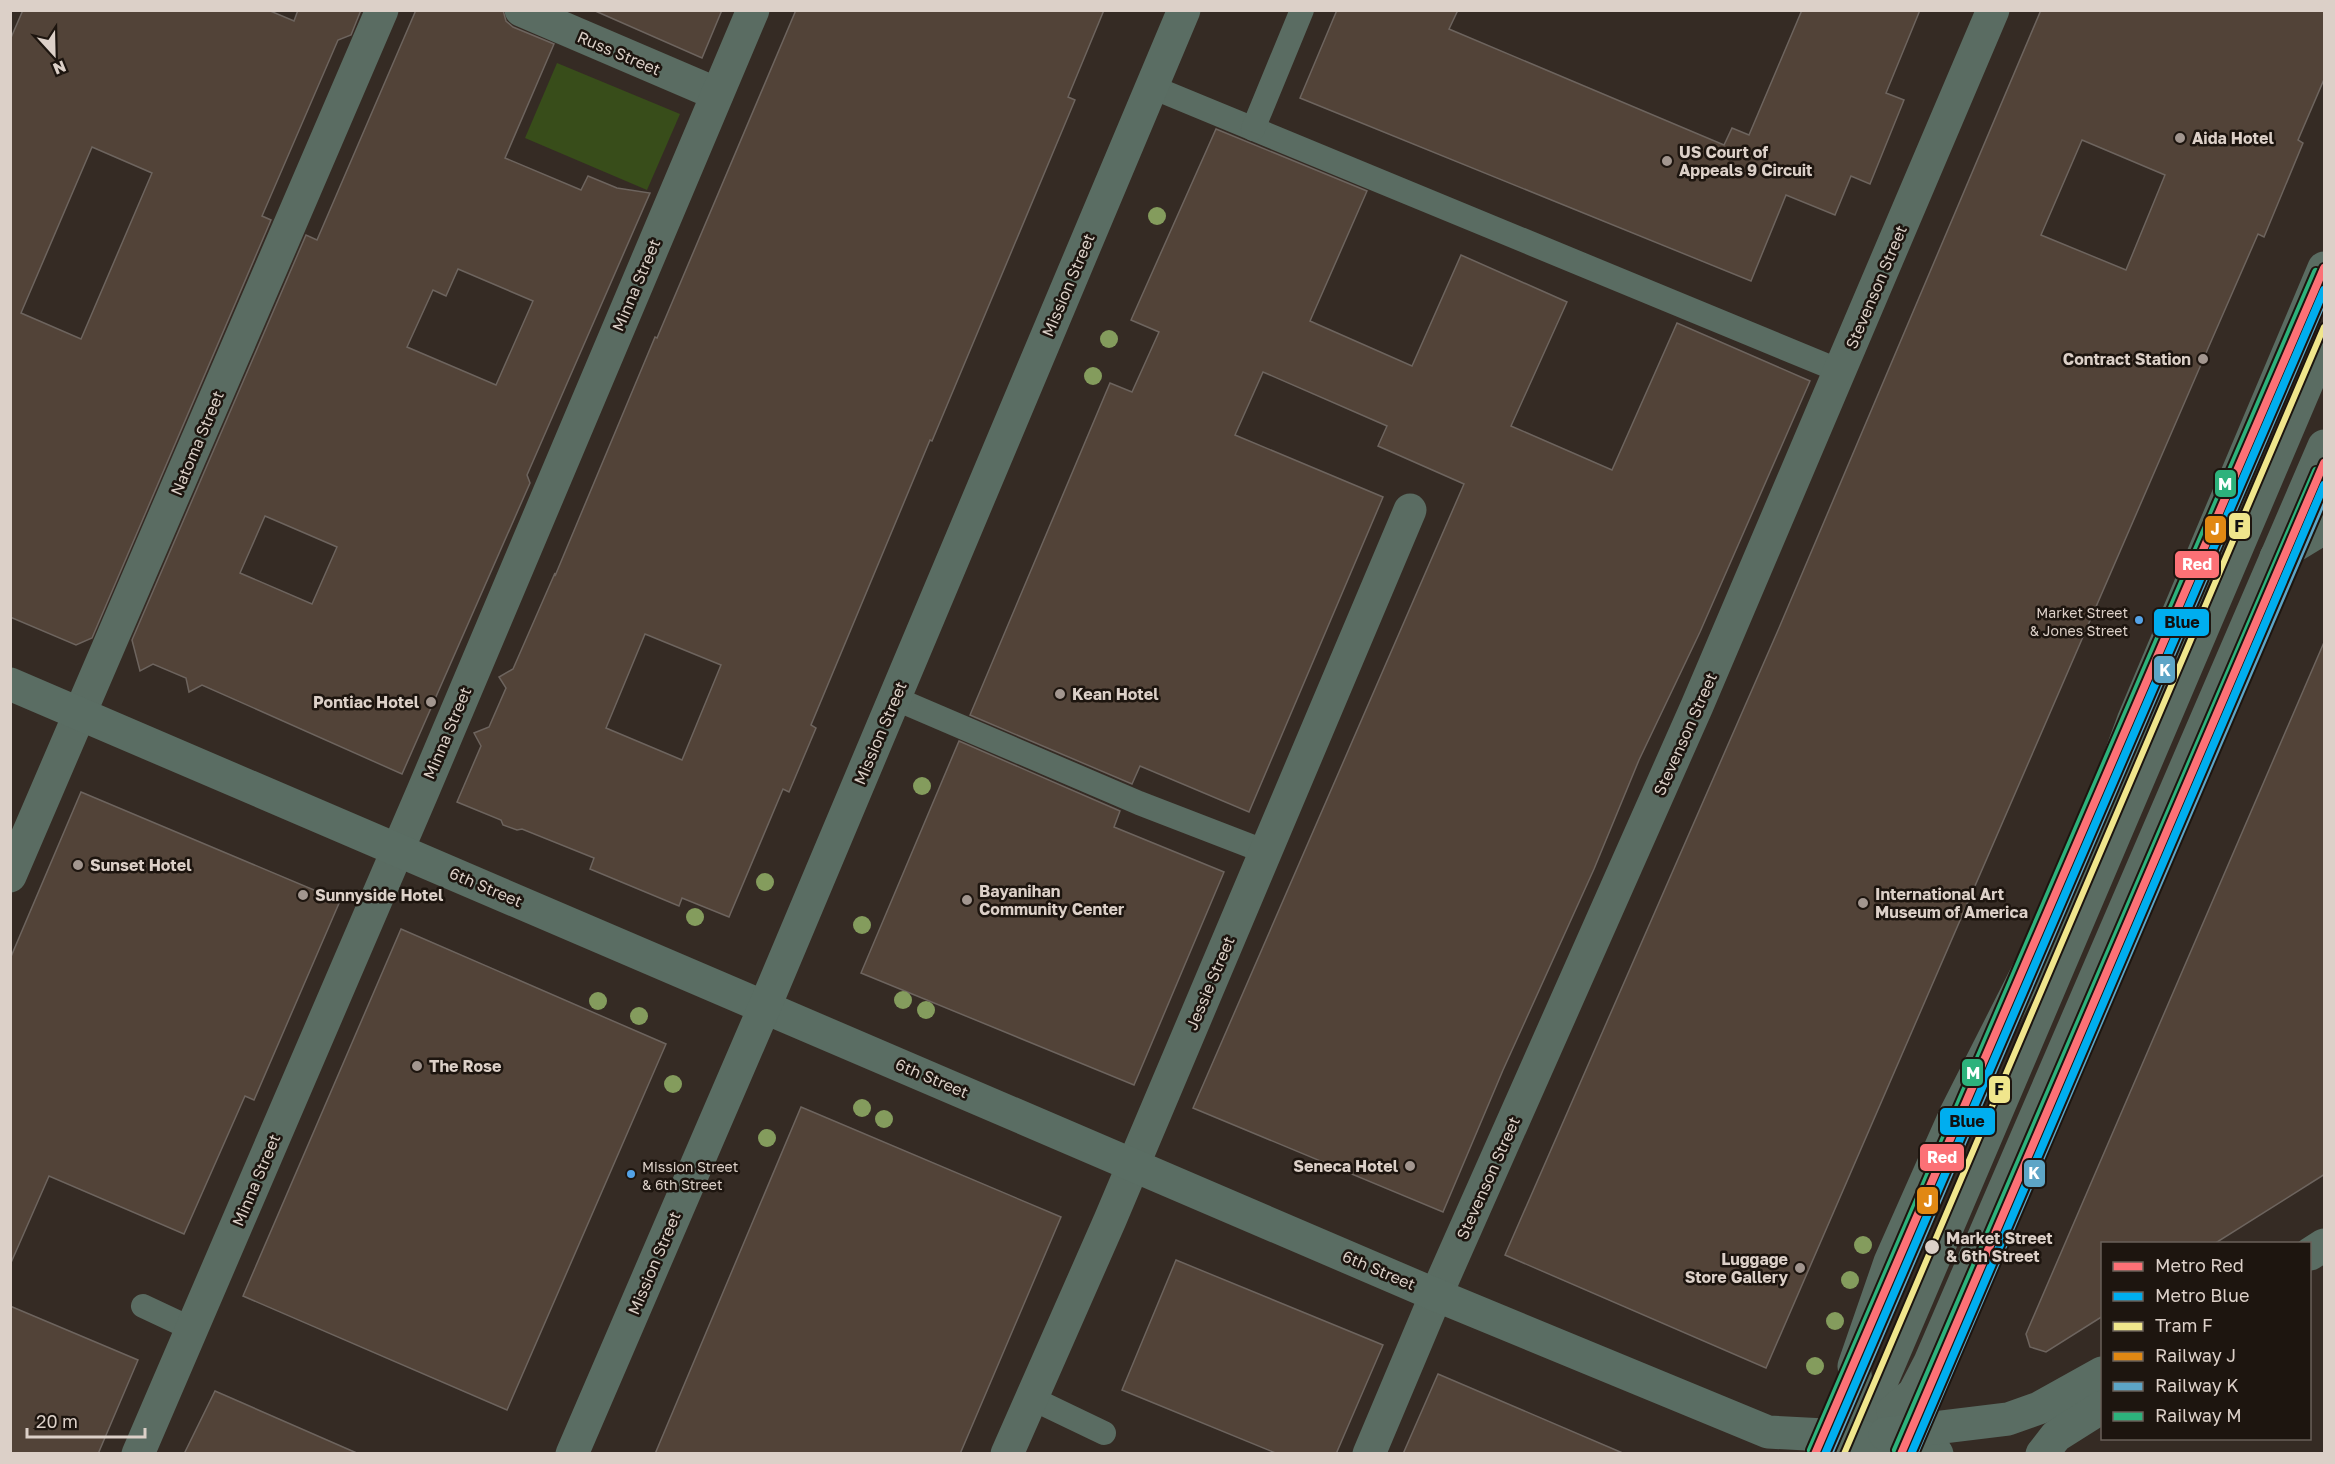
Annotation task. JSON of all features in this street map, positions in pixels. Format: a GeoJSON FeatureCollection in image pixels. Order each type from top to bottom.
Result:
{"type":"FeatureCollection","features":[{"type":"Feature","properties":{"kind":"main road","name":"Mission Street"},"geometry":{"type":"LineString","coordinates":[[572,1454],[765,1006],[1184,10]]}},
{"type":"Feature","properties":{"kind":"main road","name":"6th Street"},"geometry":{"type":"LineString","coordinates":[[10,684],[1436,1294],[1768,1432],[1860,1448]]}},
{"type":"Feature","properties":{"kind":"main road"},"geometry":{"type":"LineString","coordinates":[[2311,1253],[2325,1245]]}},
{"type":"Feature","properties":{"kind":"main road"},"geometry":{"type":"LineString","coordinates":[[1860,1448],[2008,1419],[2039,1408],[2101,1374]]}},
{"type":"Feature","properties":{"kind":"main road"},"geometry":{"type":"LineString","coordinates":[[2042,1454],[2056,1436],[2101,1408]]}},
{"type":"Feature","properties":{"kind":"main road"},"geometry":{"type":"LineString","coordinates":[[1860,1448],[1937,1454]]}},
{"type":"Feature","properties":{"kind":"street","name":"Natoma Street"},"geometry":{"type":"LineString","coordinates":[[10,876],[382,10]]}},
{"type":"Feature","properties":{"kind":"street","name":"Russ Street"},"geometry":{"type":"LineString","coordinates":[[521,10],[717,94]]}},
{"type":"Feature","properties":{"kind":"street","name":"Minna Street"},"geometry":{"type":"LineString","coordinates":[[138,1454],[398,849],[753,10]]}},
{"type":"Feature","properties":{"kind":"street","name":"Stevenson Street"},"geometry":{"type":"LineString","coordinates":[[1369,1454],[1436,1294],[1697,706],[1993,10]]}},
{"type":"Feature","properties":{"kind":"street"},"geometry":{"type":"LineString","coordinates":[[1860,1448],[1854,1366],[1890,1262],[1956,1113],[2079,870],[2133,721],[2325,268]]}},
{"type":"Feature","properties":{"kind":"street"},"geometry":{"type":"LineString","coordinates":[[1860,1448],[1914,1393],[1930,1362],[2325,446]]}},
{"type":"Feature","properties":{"kind":"street","name":"Jessie Street"},"geometry":{"type":"LineString","coordinates":[[1007,1454],[1133,1165],[1410,510]]}},
{"type":"Feature","properties":{"kind":"street"},"geometry":{"type":"LineString","coordinates":[[2277,557],[2325,528]]}},
{"type":"Feature","properties":{"kind":"lane"},"geometry":{"type":"LineString","coordinates":[[1253,129],[1302,10]]}},
{"type":"Feature","properties":{"kind":"lane"},"geometry":{"type":"LineString","coordinates":[[1152,87],[1840,371]]}},
{"type":"Feature","properties":{"kind":"lane"},"geometry":{"type":"LineString","coordinates":[[1860,1448],[2325,352],[2294,338]]}},
{"type":"Feature","properties":{"kind":"lane"},"geometry":{"type":"LineString","coordinates":[[894,698],[1139,803],[1266,852]]}},
{"type":"Feature","properties":{"kind":"lane"},"geometry":{"type":"LineString","coordinates":[[143,1306],[192,1329]]}},
{"type":"Feature","properties":{"kind":"lane"},"geometry":{"type":"LineString","coordinates":[[1031,1398],[1104,1433]]}},
{"type":"Feature","properties":{"kind":"green space"},"geometry":{"type":"Polygon","coordinates":[[[557,63],[680,114],[647,190],[525,138],[557,63]]]}},
{"type":"Feature","properties":{"kind":"building"},"geometry":{"type":"Polygon","coordinates":[[[23,10],[268,10],[294,21],[298,10],[361,10],[351,35],[338,40],[262,216],[271,220],[92,638],[76,645],[10,617],[10,40],[23,10]],[[92,147],[21,313],[81,339],[152,173],[92,147]]]}},
{"type":"Feature","properties":{"kind":"building"},"geometry":{"type":"Polygon","coordinates":[[[416,10],[503,10],[506,21],[513,27],[554,44],[505,158],[581,190],[588,176],[617,188],[650,193],[527,475],[530,483],[402,774],[202,685],[189,692],[186,678],[153,664],[140,671],[132,640],[306,235],[317,240],[416,10]],[[458,269],[446,296],[433,290],[407,347],[496,385],[533,301],[458,269]],[[265,516],[240,573],[312,604],[337,547],[265,516]]]}},
{"type":"Feature","properties":{"kind":"building"},"geometry":{"type":"Polygon","coordinates":[[[593,10],[722,10],[702,58],[593,10]]]}},
{"type":"Feature","properties":{"kind":"building"},"geometry":{"type":"Polygon","coordinates":[[[796,10],[1104,10],[1068,97],[1075,100],[811,725],[816,728],[789,792],[783,789],[729,917],[682,898],[679,906],[590,869],[594,858],[522,829],[517,830],[503,825],[501,820],[457,802],[481,746],[474,733],[489,727],[506,688],[499,677],[513,669],[555,573],[555,576],[655,337],[657,338],[796,10]],[[645,634],[606,728],[682,760],[721,665],[645,634]]]}},
{"type":"Feature","properties":{"kind":"building","name":"US Court of Appeals 9 Circuit"},"geometry":{"type":"Polygon","coordinates":[[[1337,10],[1458,10],[1449,29],[1724,145],[1732,128],[1749,135],[1802,10],[1920,10],[1886,93],[1904,100],[1870,184],[1851,176],[1835,215],[1786,195],[1751,281],[1300,98],[1337,10]]]}},
{"type":"Feature","properties":{"kind":"building"},"geometry":{"type":"Polygon","coordinates":[[[2041,10],[2325,10],[2325,77],[2298,140],[2303,143],[2264,237],[2258,234],[1766,1368],[1505,1255],[1779,628],[2041,10]],[[2082,140],[2041,235],[2126,270],[2165,175],[2082,140]]]}},
{"type":"Feature","properties":{"kind":"building"},"geometry":{"type":"Polygon","coordinates":[[[1216,129],[1367,191],[1310,321],[1412,366],[1461,255],[1567,302],[1511,426],[1612,470],[1677,323],[1810,381],[1700,632],[1639,760],[1594,869],[1503,1070],[1443,1212],[1193,1108],[1464,484],[1378,446],[1387,426],[1263,372],[1235,435],[1383,497],[1249,812],[1140,766],[1132,784],[970,715],[1110,383],[1132,392],[1159,332],[1131,320],[1216,129]]]}},
{"type":"Feature","properties":{"kind":"building"},"geometry":{"type":"Polygon","coordinates":[[[2325,640],[2325,1174],[2217,1242],[2101,1242],[2101,1317],[2046,1352],[2030,1347],[2026,1334],[2325,640]]]}},
{"type":"Feature","properties":{"kind":"building"},"geometry":{"type":"Polygon","coordinates":[[[959,741],[1120,811],[1114,827],[1224,872],[1134,1085],[861,973],[959,741]]]}},
{"type":"Feature","properties":{"kind":"building"},"geometry":{"type":"Polygon","coordinates":[[[81,792],[340,901],[254,1100],[245,1096],[184,1234],[49,1176],[10,1265],[10,959],[81,792]]]}},
{"type":"Feature","properties":{"kind":"building"},"geometry":{"type":"Polygon","coordinates":[[[401,929],[666,1044],[507,1410],[243,1296],[401,929]]]}},
{"type":"Feature","properties":{"kind":"building"},"geometry":{"type":"Polygon","coordinates":[[[801,1107],[1061,1217],[960,1454],[655,1454],[801,1107]]]}},
{"type":"Feature","properties":{"kind":"building"},"geometry":{"type":"Polygon","coordinates":[[[1176,1260],[1383,1345],[1336,1454],[1278,1454],[1122,1390],[1176,1260]]]}},
{"type":"Feature","properties":{"kind":"building"},"geometry":{"type":"Polygon","coordinates":[[[10,1306],[138,1360],[98,1454],[10,1454],[10,1306]]]}},
{"type":"Feature","properties":{"kind":"building"},"geometry":{"type":"Polygon","coordinates":[[[1438,1374],[1625,1454],[1403,1454],[1438,1374]]]}},
{"type":"Feature","properties":{"kind":"building"},"geometry":{"type":"Polygon","coordinates":[[[215,1391],[359,1454],[184,1454],[215,1391]]]}},
{"type":"Feature","properties":{"kind":"metro line","name":"Red"},"geometry":{"type":"LineString","coordinates":[[1815,1454],[2324,268]]}},
{"type":"Feature","properties":{"kind":"metro line","name":"Blue"},"geometry":{"type":"LineString","coordinates":[[1825,1454],[2324,290]]}},
{"type":"Feature","properties":{"kind":"metro line","name":"Red"},"geometry":{"type":"LineString","coordinates":[[1901,1454],[2324,463]]}},
{"type":"Feature","properties":{"kind":"metro line","name":"Blue"},"geometry":{"type":"LineString","coordinates":[[1911,1454],[2324,485]]}},
{"type":"Feature","properties":{"kind":"tram line","name":"F"},"geometry":{"type":"LineString","coordinates":[[1844,1454],[2324,327]]}},
{"type":"Feature","properties":{"kind":"rail line","name":"M"},"geometry":{"type":"LineString","coordinates":[[1811,1450],[2316,272]]}},
{"type":"Feature","properties":{"kind":"rail line","name":"J"},"geometry":{"type":"LineString","coordinates":[[1819,1454],[2324,276]]}},
{"type":"Feature","properties":{"kind":"rail line","name":"K"},"geometry":{"type":"LineString","coordinates":[[1829,1454],[2324,298]]}},
{"type":"Feature","properties":{"kind":"rail line","name":"M"},"geometry":{"type":"LineString","coordinates":[[1896,1450],[2316,471]]}},
{"type":"Feature","properties":{"kind":"rail line","name":"J"},"geometry":{"type":"LineString","coordinates":[[1904,1454],[2324,475]]}},
{"type":"Feature","properties":{"kind":"rail line","name":"K"},"geometry":{"type":"LineString","coordinates":[[1914,1454],[2324,497]]}},
{"type":"Feature","properties":{"kind":"place","name":"Aida Hotel"},"geometry":{"type":"Point","coordinates":[2180,138]}},
{"type":"Feature","properties":{"kind":"place","name":"US Court of Appeals 9 Circuit"},"geometry":{"type":"Point","coordinates":[1667,161]}},
{"type":"Feature","properties":{"kind":"place","name":"Contract Station"},"geometry":{"type":"Point","coordinates":[2203,359]}},
{"type":"Feature","properties":{"kind":"place","name":"Market Street & Jones Street"},"geometry":{"type":"Point","coordinates":[2139,620]}},
{"type":"Feature","properties":{"kind":"place","name":"Kean Hotel"},"geometry":{"type":"Point","coordinates":[1060,694]}},
{"type":"Feature","properties":{"kind":"place","name":"Pontiac Hotel"},"geometry":{"type":"Point","coordinates":[431,702]}},
{"type":"Feature","properties":{"kind":"place","name":"Sunset Hotel"},"geometry":{"type":"Point","coordinates":[78,865]}},
{"type":"Feature","properties":{"kind":"place","name":"Sunnyside Hotel"},"geometry":{"type":"Point","coordinates":[303,895]}},
{"type":"Feature","properties":{"kind":"place","name":"Bayanihan Community Center"},"geometry":{"type":"Point","coordinates":[967,900]}},
{"type":"Feature","properties":{"kind":"place","name":"International Art Museum of America"},"geometry":{"type":"Point","coordinates":[1863,903]}},
{"type":"Feature","properties":{"kind":"place","name":"The Rose"},"geometry":{"type":"Point","coordinates":[417,1066]}},
{"type":"Feature","properties":{"kind":"place","name":"Seneca Hotel"},"geometry":{"type":"Point","coordinates":[1410,1166]}},
{"type":"Feature","properties":{"kind":"place","name":"Mission Street & 6th Street"},"geometry":{"type":"Point","coordinates":[631,1174]}},
{"type":"Feature","properties":{"kind":"place","name":"Market Street & 6th Street"},"geometry":{"type":"Point","coordinates":[1932,1247]}},
{"type":"Feature","properties":{"kind":"place","name":"Luggage Store Gallery"},"geometry":{"type":"Point","coordinates":[1800,1268]}}]}
